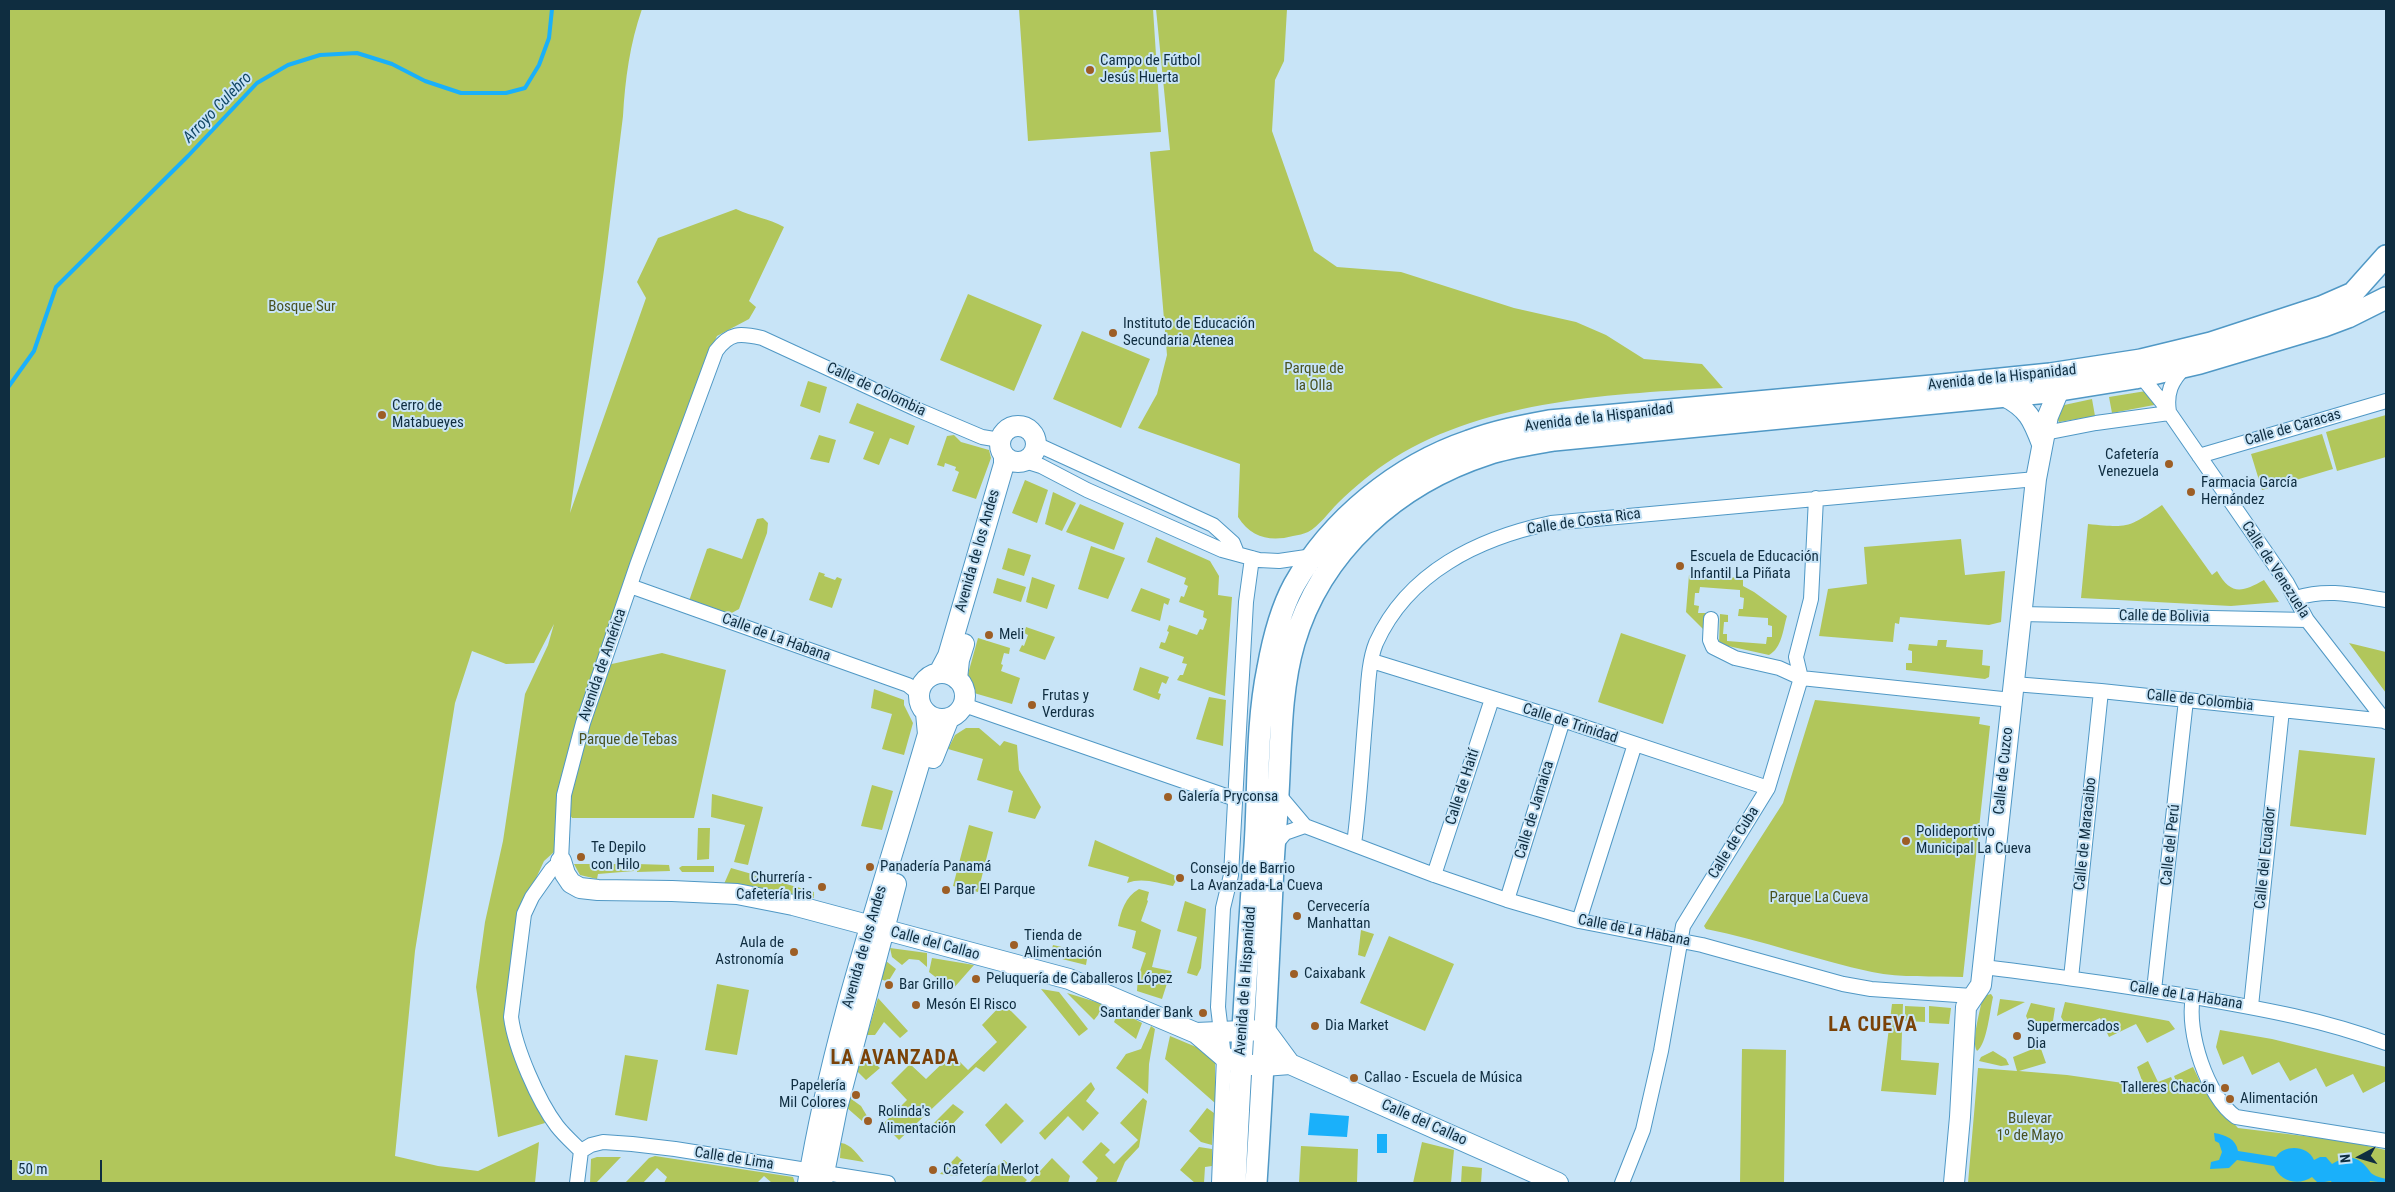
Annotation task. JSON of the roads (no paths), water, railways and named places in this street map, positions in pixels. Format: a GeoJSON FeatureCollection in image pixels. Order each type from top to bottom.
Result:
{"type":"FeatureCollection","features":[{"type":"Feature","properties":{"kind":"main road","name":"Avenida de la Hispanidad"},"geometry":{"type":"LineString","coordinates":[[1235,1183],[1232,1061],[1242,1030],[1263,697],[1272,646],[1284,607],[1294,585],[1313,556],[1346,517],[1406,472],[1428,459],[1468,441],[1508,429],[1549,421],[2040,375],[2141,360],[2211,343],[2321,307],[2353,293],[2386,256]]}},
{"type":"Feature","properties":{"kind":"main road","name":"Avenida de la Hispanidad"},"geometry":{"type":"LineString","coordinates":[[1256,1183],[1264,1066],[1274,846],[1287,674],[1293,645],[1304,614],[1327,570],[1355,534],[1391,504],[1427,480],[1488,454],[1554,440],[2004,396],[2059,390],[2135,378],[2186,366],[2324,326],[2348,317],[2386,298]]}},
{"type":"Feature","properties":{"kind":"street","name":"Avenida de América"},"geometry":{"type":"LineString","coordinates":[[561,861],[564,795],[574,753],[630,586],[711,360],[728,337],[739,335],[754,336]]}},
{"type":"Feature","properties":{"kind":"street","name":"Calle de Colombia"},"geometry":{"type":"LineString","coordinates":[[754,336],[982,437],[1012,455],[1041,466],[1087,490],[1222,550],[1237,552],[1252,558],[1280,561],[1313,556]]}},
{"type":"Feature","properties":{"kind":"street"},"geometry":{"type":"LineString","coordinates":[[2004,396],[2020,404],[2044,439],[2096,423],[2170,413],[2169,389],[2176,377],[2186,366]]}},
{"type":"Feature","properties":{"kind":"street","name":"Calle de Venezuela"},"geometry":{"type":"LineString","coordinates":[[2135,378],[2150,386],[2170,413],[2296,598],[2307,620],[2386,721]]}},
{"type":"Feature","properties":{"kind":"street","name":"Calle de Cuzco"},"geometry":{"type":"LineString","coordinates":[[1954,1183],[1966,1007],[1980,985],[2036,479],[2050,408],[2059,390]]}},
{"type":"Feature","properties":{"kind":"street","name":"Calle de Caracas"},"geometry":{"type":"LineString","coordinates":[[2199,456],[2386,401]]}},
{"type":"Feature","properties":{"kind":"street"},"geometry":{"type":"LineString","coordinates":[[1012,455],[1006,431],[1018,426],[1031,431],[1036,444],[1214,525],[1233,543],[1237,552]]}},
{"type":"Feature","properties":{"kind":"street","name":"Avenida de los Andes"},"geometry":{"type":"LineString","coordinates":[[948,676],[948,656],[1004,464],[1012,455],[1032,456],[1036,444]]}},
{"type":"Feature","properties":{"kind":"street","name":"Calle de Costa Rica"},"geometry":{"type":"LineString","coordinates":[[1354,844],[1372,661],[1376,644],[1399,607],[1416,586],[1466,551],[1524,529],[1583,520],[2036,479]]}},
{"type":"Feature","properties":{"kind":"street","name":"Calle de Cuba"},"geometry":{"type":"LineString","coordinates":[[1622,1183],[1643,1130],[1682,941],[1683,926],[1768,788],[1801,678],[1796,657],[1811,599],[1816,498]]}},
{"type":"Feature","properties":{"kind":"street","name":"Avenida de la Hispanidad"},"geometry":{"type":"LineString","coordinates":[[1219,1183],[1232,1061],[1221,1031],[1218,1007],[1223,908],[1231,875],[1246,602],[1252,558]]}},
{"type":"Feature","properties":{"kind":"street","name":"Calle de La Habana"},"geometry":{"type":"LineString","coordinates":[[630,586],[908,685],[923,703]]}},
{"type":"Feature","properties":{"kind":"street"},"geometry":{"type":"LineString","coordinates":[[2296,598],[2314,592],[2340,592],[2386,600]]}},
{"type":"Feature","properties":{"kind":"street","name":"Calle de Bolivia"},"geometry":{"type":"LineString","coordinates":[[2021,614],[2307,620]]}},
{"type":"Feature","properties":{"kind":"street","name":"Calle de Colombia"},"geometry":{"type":"LineString","coordinates":[[1711,619],[1710,640],[1713,646],[1736,658],[1780,668],[1801,678],[2013,692],[2101,691],[2362,720],[2386,721]]}},
{"type":"Feature","properties":{"kind":"street","name":"Calle de Trinidad"},"geometry":{"type":"LineString","coordinates":[[1372,661],[1563,720],[1768,788]]}},
{"type":"Feature","properties":{"kind":"street"},"geometry":{"type":"LineString","coordinates":[[948,676],[965,691],[956,712],[941,719],[923,703],[925,680],[948,676]]}},
{"type":"Feature","properties":{"kind":"street","name":"Calle de Maracaibo"},"geometry":{"type":"LineString","coordinates":[[2071,978],[2101,691]]}},
{"type":"Feature","properties":{"kind":"street","name":"Calle de Haití"},"geometry":{"type":"LineString","coordinates":[[1434,875],[1492,699]]}},
{"type":"Feature","properties":{"kind":"street","name":"Calle del Perú"},"geometry":{"type":"LineString","coordinates":[[2154,990],[2186,700]]}},
{"type":"Feature","properties":{"kind":"street","name":"Avenida de los Andes"},"geometry":{"type":"LineString","coordinates":[[876,928],[928,734],[923,703]]}},
{"type":"Feature","properties":{"kind":"street","name":"Calle del Ecuador"},"geometry":{"type":"LineString","coordinates":[[2251,1006],[2282,710]]}},
{"type":"Feature","properties":{"kind":"street"},"geometry":{"type":"LineString","coordinates":[[956,712],[1236,799]]}},
{"type":"Feature","properties":{"kind":"street","name":"Avenida de los Andes"},"geometry":{"type":"LineString","coordinates":[[816,1178],[833,1059],[934,752],[956,712]]}},
{"type":"Feature","properties":{"kind":"street","name":"Calle de Jamaica"},"geometry":{"type":"LineString","coordinates":[[1507,900],[1563,720]]}},
{"type":"Feature","properties":{"kind":"street"},"geometry":{"type":"LineString","coordinates":[[1579,921],[1635,744]]}},
{"type":"Feature","properties":{"kind":"street","name":"Calle de La Habana"},"geometry":{"type":"LineString","coordinates":[[1278,794],[1305,826],[1434,875],[1507,900],[1579,921],[1682,941],[1852,986],[1972,996]]}},
{"type":"Feature","properties":{"kind":"street"},"geometry":{"type":"LineString","coordinates":[[1274,846],[1285,833],[1305,826]]}},
{"type":"Feature","properties":{"kind":"street"},"geometry":{"type":"LineString","coordinates":[[561,861],[551,870],[537,890],[524,914],[511,1017],[517,1044],[540,1097],[557,1126],[581,1152],[577,1183]]}},
{"type":"Feature","properties":{"kind":"street","name":"Calle del Callao"},"geometry":{"type":"LineString","coordinates":[[561,861],[565,874],[571,883],[580,888],[737,894],[793,905],[1069,979],[1196,1033],[1232,1061],[1264,1066],[1290,1064],[1558,1183]]}},
{"type":"Feature","properties":{"kind":"street","name":"Calle de La Habana"},"geometry":{"type":"LineString","coordinates":[[1982,967],[2154,990],[2251,1006],[2304,1017],[2386,1043]]}},
{"type":"Feature","properties":{"kind":"street"},"geometry":{"type":"LineString","coordinates":[[2193,997],[2190,1011],[2197,1049],[2211,1085],[2228,1111],[2236,1117],[2386,1141]]}},
{"type":"Feature","properties":{"kind":"street","name":"Calle del Callao"},"geometry":{"type":"LineString","coordinates":[[1196,1033],[1265,1030],[1290,1064]]}},
{"type":"Feature","properties":{"kind":"street"},"geometry":{"type":"LineString","coordinates":[[1262,1099],[1268,1083],[1290,1064]]}},
{"type":"Feature","properties":{"kind":"street","name":"Calle de Lima"},"geometry":{"type":"LineString","coordinates":[[581,1152],[591,1145],[603,1142],[647,1146],[816,1178],[888,1183]]}},
{"type":"Feature","properties":{"kind":"water"},"geometry":{"type":"Polygon","coordinates":[[[1310,1113],[1349,1116],[1347,1137],[1308,1135],[1310,1113]]]}},
{"type":"Feature","properties":{"kind":"water"},"geometry":{"type":"Polygon","coordinates":[[[2214,1133],[2230,1138],[2235,1143],[2238,1151],[2276,1157],[2284,1150],[2296,1148],[2307,1151],[2314,1160],[2326,1157],[2332,1164],[2344,1159],[2354,1158],[2363,1163],[2372,1174],[2386,1179],[2386,1183],[2370,1181],[2369,1183],[2332,1183],[2331,1181],[2318,1183],[2312,1177],[2296,1182],[2285,1179],[2274,1166],[2237,1160],[2229,1168],[2210,1169],[2211,1162],[2219,1160],[2222,1152],[2219,1143],[2215,1141],[2214,1133]]]}},
{"type":"Feature","properties":{"kind":"water"},"geometry":{"type":"Polygon","coordinates":[[[1377,1134],[1387,1134],[1387,1153],[1377,1153],[1377,1134]]]}},
{"type":"Feature","properties":{"kind":"waterway","name":"Arroyo Culebro"},"geometry":{"type":"LineString","coordinates":[[9,386],[34,351],[56,287],[188,156],[257,83],[288,65],[320,55],[357,53],[392,64],[425,81],[461,93],[506,93],[525,88],[539,65],[549,38],[552,9]]}},
{"type":"Feature","properties":{"kind":"place","name":"Campo de Fútbol Jesús Huerta"},"geometry":{"type":"Point","coordinates":[1090,70]}},
{"type":"Feature","properties":{"kind":"place","name":"Instituto de Educación Secundaria Atenea"},"geometry":{"type":"Point","coordinates":[1113,333]}},
{"type":"Feature","properties":{"kind":"place","name":"Cerro de Matabueyes"},"geometry":{"type":"Point","coordinates":[382,415]}},
{"type":"Feature","properties":{"kind":"place","name":"Cafetería Venezuela"},"geometry":{"type":"Point","coordinates":[2169,464]}},
{"type":"Feature","properties":{"kind":"place","name":"Farmacia García Hernández"},"geometry":{"type":"Point","coordinates":[2191,492]}},
{"type":"Feature","properties":{"kind":"place","name":"Escuela de Educación Infantil La Piñata"},"geometry":{"type":"Point","coordinates":[1680,566]}},
{"type":"Feature","properties":{"kind":"place","name":"Meli"},"geometry":{"type":"Point","coordinates":[989,635]}},
{"type":"Feature","properties":{"kind":"place","name":"Frutas y Verduras"},"geometry":{"type":"Point","coordinates":[1032,705]}},
{"type":"Feature","properties":{"kind":"place","name":"Galería Pryconsa"},"geometry":{"type":"Point","coordinates":[1168,797]}},
{"type":"Feature","properties":{"kind":"place","name":"Polideportivo Municipal La Cueva"},"geometry":{"type":"Point","coordinates":[1906,841]}},
{"type":"Feature","properties":{"kind":"place","name":"Te Depilo con Hilo"},"geometry":{"type":"Point","coordinates":[581,857]}},
{"type":"Feature","properties":{"kind":"place","name":"Panadería Panamá"},"geometry":{"type":"Point","coordinates":[870,867]}},
{"type":"Feature","properties":{"kind":"place","name":"Consejo de Barrio La Avanzada-La Cueva"},"geometry":{"type":"Point","coordinates":[1180,878]}},
{"type":"Feature","properties":{"kind":"place","name":"Churrería - Cafetería Iris"},"geometry":{"type":"Point","coordinates":[822,887]}},
{"type":"Feature","properties":{"kind":"place","name":"Bar El Parque"},"geometry":{"type":"Point","coordinates":[946,890]}},
{"type":"Feature","properties":{"kind":"place","name":"Cervecería Manhattan"},"geometry":{"type":"Point","coordinates":[1297,916]}},
{"type":"Feature","properties":{"kind":"place","name":"Tienda de Alimentación"},"geometry":{"type":"Point","coordinates":[1014,945]}},
{"type":"Feature","properties":{"kind":"place","name":"Aula de Astronomía"},"geometry":{"type":"Point","coordinates":[794,952]}},
{"type":"Feature","properties":{"kind":"place","name":"Caixabank"},"geometry":{"type":"Point","coordinates":[1294,974]}},
{"type":"Feature","properties":{"kind":"place","name":"Peluquería de Caballeros López"},"geometry":{"type":"Point","coordinates":[976,979]}},
{"type":"Feature","properties":{"kind":"place","name":"Bar Grillo"},"geometry":{"type":"Point","coordinates":[889,985]}},
{"type":"Feature","properties":{"kind":"place","name":"Mesón El Risco"},"geometry":{"type":"Point","coordinates":[916,1005]}},
{"type":"Feature","properties":{"kind":"place","name":"Santander Bank"},"geometry":{"type":"Point","coordinates":[1203,1013]}},
{"type":"Feature","properties":{"kind":"place","name":"Dia Market"},"geometry":{"type":"Point","coordinates":[1315,1026]}},
{"type":"Feature","properties":{"kind":"place","name":"Supermercados Dia"},"geometry":{"type":"Point","coordinates":[2017,1036]}},
{"type":"Feature","properties":{"kind":"place","name":"Callao - Escuela de Música"},"geometry":{"type":"Point","coordinates":[1354,1078]}},
{"type":"Feature","properties":{"kind":"place","name":"Talleres Chacón"},"geometry":{"type":"Point","coordinates":[2225,1088]}},
{"type":"Feature","properties":{"kind":"place","name":"Papelería Mil Colores"},"geometry":{"type":"Point","coordinates":[856,1095]}},
{"type":"Feature","properties":{"kind":"place","name":"Alimentación"},"geometry":{"type":"Point","coordinates":[2230,1099]}},
{"type":"Feature","properties":{"kind":"place","name":"Rolinda's Alimentación"},"geometry":{"type":"Point","coordinates":[868,1121]}},
{"type":"Feature","properties":{"kind":"place","name":"Cafetería Merlot"},"geometry":{"type":"Point","coordinates":[933,1170]}},
{"type":"Feature","properties":{"kind":"district","name":"LA CUEVA"},"geometry":{"type":"Point","coordinates":[1873,1026]}},
{"type":"Feature","properties":{"kind":"district","name":"LA AVANZADA"},"geometry":{"type":"Point","coordinates":[895,1059]}},
{"type":"Feature","properties":{"kind":"park label","name":"Bosque Sur"},"geometry":{"type":"Point","coordinates":[302,307]}},
{"type":"Feature","properties":{"kind":"park label","name":"Parque de la Olla"},"geometry":{"type":"Point","coordinates":[1314,378]}},
{"type":"Feature","properties":{"kind":"park label","name":"Parque de Tebas"},"geometry":{"type":"Point","coordinates":[628,740]}},
{"type":"Feature","properties":{"kind":"park label","name":"Parque La Cueva"},"geometry":{"type":"Point","coordinates":[1819,898]}},
{"type":"Feature","properties":{"kind":"park label","name":"Bulevar 1º de Mayo"},"geometry":{"type":"Point","coordinates":[2030,1128]}}]}
